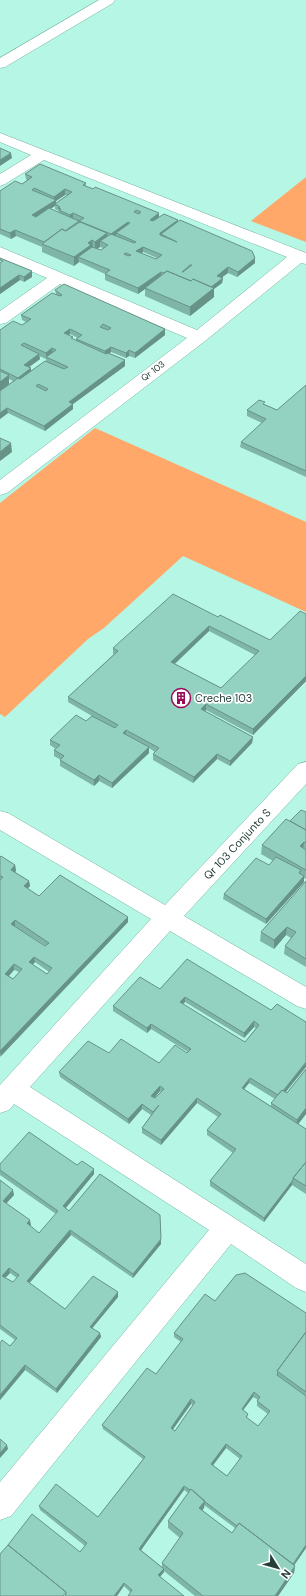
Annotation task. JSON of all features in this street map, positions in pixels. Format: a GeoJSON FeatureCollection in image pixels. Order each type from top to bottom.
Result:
{"type":"FeatureCollection","features":[{"type":"Feature","properties":{"kind":"street"},"geometry":{"type":"LineString","coordinates":[[0,64],[108,0]]}},
{"type":"Feature","properties":{"kind":"street"},"geometry":{"type":"LineString","coordinates":[[0,137],[302,258]]}},
{"type":"Feature","properties":{"kind":"street"},"geometry":{"type":"LineString","coordinates":[[0,181],[43,154]]}},
{"type":"Feature","properties":{"kind":"street"},"geometry":{"type":"LineString","coordinates":[[0,252],[199,337]]}},
{"type":"Feature","properties":{"kind":"street","name":"Qr 103"},"geometry":{"type":"LineString","coordinates":[[0,489],[302,258]]}},
{"type":"Feature","properties":{"kind":"street"},"geometry":{"type":"LineString","coordinates":[[0,319],[59,277]]}},
{"type":"Feature","properties":{"kind":"street","name":"Qr 103 Conjunto S"},"geometry":{"type":"LineString","coordinates":[[6,1095],[168,917],[306,770]]}},
{"type":"Feature","properties":{"kind":"street"},"geometry":{"type":"LineString","coordinates":[[0,819],[302,993]]}},
{"type":"Feature","properties":{"kind":"street"},"geometry":{"type":"LineString","coordinates":[[6,1095],[228,1227],[306,1280]]}},
{"type":"Feature","properties":{"kind":"street"},"geometry":{"type":"LineString","coordinates":[[0,1505],[228,1227]]}},
{"type":"Feature","properties":{"kind":"shaded area"},"geometry":{"type":"Polygon","coordinates":[[[306,177],[306,242],[251,221],[306,177]]]}},
{"type":"Feature","properties":{"kind":"shaded area"},"geometry":{"type":"Polygon","coordinates":[[[95,428],[306,522],[306,612],[183,556],[104,628],[88,639],[5,717],[0,714],[0,503],[95,428]]]}},
{"type":"Feature","properties":{"kind":"building"},"geometry":{"type":"Polygon","coordinates":[[[0,148],[11,153],[0,160],[0,148]]]}},
{"type":"Feature","properties":{"kind":"building"},"geometry":{"type":"Polygon","coordinates":[[[40,164],[86,183],[83,185],[93,189],[95,187],[159,213],[150,220],[153,221],[164,214],[178,220],[160,233],[160,235],[177,242],[161,234],[180,220],[252,251],[255,258],[238,272],[228,267],[217,276],[223,278],[211,287],[193,279],[191,281],[167,271],[164,273],[161,272],[138,288],[105,274],[110,270],[78,257],[92,247],[101,250],[108,245],[100,241],[111,234],[79,221],[65,231],[62,229],[44,242],[15,230],[10,233],[0,229],[0,191],[15,181],[22,184],[32,177],[25,174],[40,164]],[[34,188],[32,190],[56,200],[32,215],[36,217],[49,208],[79,221],[84,218],[73,213],[70,215],[59,210],[61,209],[58,208],[60,207],[55,204],[72,192],[65,189],[54,197],[34,188]],[[136,210],[134,212],[139,214],[141,212],[136,210]],[[128,222],[111,234],[134,243],[136,242],[116,233],[130,223],[128,222]],[[143,247],[136,251],[156,259],[162,255],[143,247]],[[190,265],[183,272],[192,265],[190,265]]]}},
{"type":"Feature","properties":{"kind":"building"},"geometry":{"type":"Polygon","coordinates":[[[80,222],[107,233],[95,242],[92,240],[88,243],[91,245],[74,257],[42,244],[62,229],[66,231],[80,222]]]}},
{"type":"Feature","properties":{"kind":"building"},"geometry":{"type":"Polygon","coordinates":[[[0,258],[32,271],[24,277],[19,275],[0,288],[0,263],[3,261],[0,260],[0,258]]]}},
{"type":"Feature","properties":{"kind":"building"},"geometry":{"type":"Polygon","coordinates":[[[167,271],[191,281],[193,279],[214,288],[190,307],[145,288],[167,271]]]}},
{"type":"Feature","properties":{"kind":"building"},"geometry":{"type":"Polygon","coordinates":[[[64,284],[165,329],[135,353],[129,350],[126,353],[111,347],[105,351],[76,339],[82,335],[70,329],[64,333],[73,337],[71,338],[106,354],[108,353],[125,360],[69,402],[73,404],[44,426],[7,408],[0,413],[0,391],[18,378],[0,369],[0,330],[13,321],[22,325],[31,319],[21,315],[52,293],[60,296],[62,295],[55,290],[64,284]],[[103,324],[100,327],[108,330],[111,328],[103,324]],[[24,343],[21,345],[39,354],[24,365],[31,368],[18,378],[20,379],[45,361],[64,369],[68,367],[46,357],[56,350],[52,348],[46,353],[24,343]],[[38,384],[36,386],[46,391],[48,389],[38,384]]]}},
{"type":"Feature","properties":{"kind":"building"},"geometry":{"type":"Polygon","coordinates":[[[0,371],[9,375],[0,382],[0,371]]]}},
{"type":"Feature","properties":{"kind":"building"},"geometry":{"type":"Polygon","coordinates":[[[306,385],[306,471],[241,442],[266,419],[247,410],[259,400],[265,402],[263,404],[277,410],[306,385]]]}},
{"type":"Feature","properties":{"kind":"building"},"geometry":{"type":"Polygon","coordinates":[[[0,438],[11,443],[0,452],[0,438]]]}},
{"type":"Feature","properties":{"kind":"building","name":"Creche 103"},"geometry":{"type":"Polygon","coordinates":[[[173,594],[218,617],[220,615],[270,640],[300,611],[306,614],[306,676],[253,729],[206,704],[201,709],[253,737],[230,761],[217,754],[194,777],[153,754],[159,748],[126,730],[123,733],[149,747],[112,783],[99,775],[94,780],[60,760],[64,756],[54,750],[60,745],[50,740],[76,715],[86,721],[92,716],[115,728],[118,725],[68,697],[118,651],[113,648],[173,594]],[[209,626],[171,662],[221,688],[259,651],[209,626]]]}},
{"type":"Feature","properties":{"kind":"building"},"geometry":{"type":"Polygon","coordinates":[[[301,810],[306,812],[306,830],[290,821],[301,810]]]}},
{"type":"Feature","properties":{"kind":"building"},"geometry":{"type":"Polygon","coordinates":[[[286,819],[306,830],[306,843],[304,842],[300,846],[306,850],[306,870],[262,845],[286,819]]]}},
{"type":"Feature","properties":{"kind":"building"},"geometry":{"type":"Polygon","coordinates":[[[1,856],[15,865],[11,870],[29,881],[24,886],[39,896],[60,875],[128,917],[0,1051],[0,880],[3,877],[0,876],[1,856]],[[15,920],[11,924],[45,946],[49,943],[15,920]],[[34,957],[29,962],[47,974],[52,968],[34,957]],[[14,964],[5,974],[13,979],[22,969],[14,964]]]}},
{"type":"Feature","properties":{"kind":"building"},"geometry":{"type":"Polygon","coordinates":[[[276,857],[301,870],[299,873],[304,876],[266,919],[224,894],[256,858],[269,865],[276,857]]]}},
{"type":"Feature","properties":{"kind":"building"},"geometry":{"type":"Polygon","coordinates":[[[306,881],[306,959],[285,946],[296,932],[287,927],[274,940],[261,932],[306,881]]]}},
{"type":"Feature","properties":{"kind":"building"},"geometry":{"type":"Polygon","coordinates":[[[187,959],[271,1010],[277,1004],[306,1022],[306,1062],[283,1091],[282,1090],[278,1095],[250,1078],[242,1088],[306,1129],[306,1162],[264,1218],[210,1181],[236,1149],[207,1130],[221,1114],[197,1098],[161,1140],[142,1128],[159,1105],[153,1112],[142,1104],[128,1119],[59,1072],[88,1041],[109,1053],[121,1039],[159,1063],[175,1045],[187,1053],[191,1049],[151,1024],[147,1028],[113,1006],[140,977],[160,989],[187,959]],[[185,997],[180,1002],[245,1042],[259,1025],[254,1021],[244,1033],[185,997]],[[160,1086],[151,1096],[155,1098],[164,1089],[160,1086]]]}},
{"type":"Feature","properties":{"kind":"building"},"geometry":{"type":"Polygon","coordinates":[[[306,1069],[306,1108],[297,1120],[271,1103],[282,1090],[287,1093],[306,1069]]]}},
{"type":"Feature","properties":{"kind":"building"},"geometry":{"type":"Polygon","coordinates":[[[29,1132],[77,1165],[82,1161],[94,1169],[63,1206],[69,1211],[100,1174],[160,1215],[161,1239],[133,1274],[70,1230],[27,1281],[65,1309],[93,1276],[118,1292],[90,1327],[100,1333],[56,1389],[25,1365],[0,1395],[0,1343],[2,1340],[10,1346],[17,1338],[0,1325],[0,1180],[13,1190],[3,1201],[30,1220],[27,1223],[39,1233],[58,1211],[0,1170],[0,1164],[29,1132]],[[9,1268],[2,1276],[13,1282],[19,1275],[9,1268]]]}},
{"type":"Feature","properties":{"kind":"building"},"geometry":{"type":"Polygon","coordinates":[[[306,1162],[306,1186],[293,1178],[306,1162]]]}},
{"type":"Feature","properties":{"kind":"building"},"geometry":{"type":"Polygon","coordinates":[[[245,1273],[306,1313],[306,1332],[277,1371],[277,1375],[306,1396],[306,1545],[293,1564],[239,1523],[237,1526],[204,1501],[191,1489],[190,1490],[184,1486],[139,1549],[164,1569],[158,1575],[184,1596],[128,1596],[132,1590],[124,1583],[114,1596],[65,1596],[66,1592],[8,1545],[32,1514],[80,1552],[87,1543],[39,1506],[56,1484],[98,1517],[145,1457],[102,1425],[147,1368],[156,1374],[183,1339],[174,1333],[205,1294],[215,1301],[236,1275],[245,1273]],[[254,1392],[242,1409],[248,1414],[246,1417],[258,1426],[270,1411],[257,1401],[260,1397],[254,1392]],[[191,1399],[171,1428],[175,1431],[195,1402],[191,1399]],[[226,1444],[211,1464],[227,1476],[242,1456],[226,1444]]]}},
{"type":"Feature","properties":{"kind":"building"},"geometry":{"type":"Polygon","coordinates":[[[306,1332],[306,1392],[277,1371],[306,1332]]]}},
{"type":"Feature","properties":{"kind":"building"},"geometry":{"type":"Polygon","coordinates":[[[0,1439],[7,1445],[0,1453],[0,1439]]]}},
{"type":"Feature","properties":{"kind":"building"},"geometry":{"type":"Polygon","coordinates":[[[191,1489],[205,1501],[199,1508],[232,1533],[239,1523],[295,1566],[275,1596],[203,1596],[162,1563],[183,1533],[168,1521],[191,1489]]]}},
{"type":"Feature","properties":{"kind":"building"},"geometry":{"type":"Polygon","coordinates":[[[8,1545],[66,1592],[63,1596],[0,1596],[0,1554],[8,1545]]]}},
{"type":"Feature","properties":{"kind":"place","name":"Creche 103"},"geometry":{"type":"Point","coordinates":[181,698]}}]}
